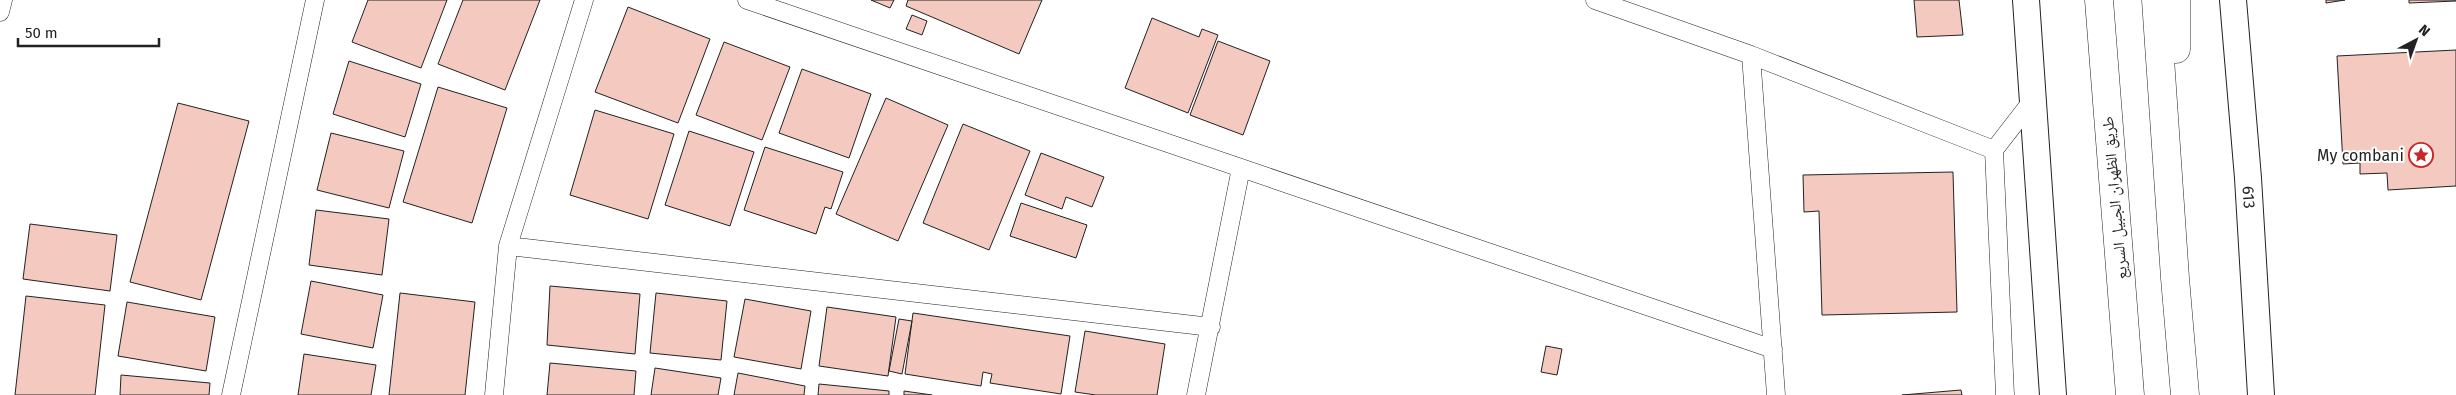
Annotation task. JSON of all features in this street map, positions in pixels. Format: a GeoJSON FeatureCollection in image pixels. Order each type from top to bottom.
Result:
{"type":"FeatureCollection","features":[{"type":"Feature","properties":{"kind":"highway","name":"طريق الظهران الجبيل السريع"},"geometry":{"type":"LineString","coordinates":[[2099,0],[2130,395]]}},
{"type":"Feature","properties":{"kind":"highway"},"geometry":{"type":"LineString","coordinates":[[2156,0],[2174,278],[2185,395]]}},
{"type":"Feature","properties":{"kind":"highway"},"geometry":{"type":"LineString","coordinates":[[2174,278],[2176,0]]}},
{"type":"Feature","properties":{"kind":"main road"},"geometry":{"type":"LineString","coordinates":[[2026,0],[2053,395]]}},
{"type":"Feature","properties":{"kind":"main road","name":"613"},"geometry":{"type":"LineString","coordinates":[[2233,0],[2248,178],[2260,395]]}},
{"type":"Feature","properties":{"kind":"street"},"geometry":{"type":"LineString","coordinates":[[0,12],[3,0]]}},
{"type":"Feature","properties":{"kind":"street"},"geometry":{"type":"LineString","coordinates":[[231,395],[315,0]]}},
{"type":"Feature","properties":{"kind":"street"},"geometry":{"type":"LineString","coordinates":[[494,395],[508,246],[584,0]]}},
{"type":"Feature","properties":{"kind":"street"},"geometry":{"type":"LineString","coordinates":[[747,0],[1773,349]]}},
{"type":"Feature","properties":{"kind":"street"},"geometry":{"type":"LineString","coordinates":[[1595,0],[1751,56],[1994,150]]}},
{"type":"Feature","properties":{"kind":"street"},"geometry":{"type":"LineString","coordinates":[[1751,56],[1776,395]]}},
{"type":"Feature","properties":{"kind":"street"},"geometry":{"type":"LineString","coordinates":[[2005,395],[1994,150],[2032,101]]}},
{"type":"Feature","properties":{"kind":"street"},"geometry":{"type":"LineString","coordinates":[[1196,395],[1241,168]]}},
{"type":"Feature","properties":{"kind":"street"},"geometry":{"type":"LineString","coordinates":[[508,246],[1211,327]]}},
{"type":"Feature","properties":{"kind":"building"},"geometry":{"type":"Polygon","coordinates":[[[368,0],[447,0],[421,68],[352,42],[368,0]]]}},
{"type":"Feature","properties":{"kind":"building"},"geometry":{"type":"Polygon","coordinates":[[[463,0],[540,0],[505,90],[438,64],[463,0]]]}},
{"type":"Feature","properties":{"kind":"building"},"geometry":{"type":"Polygon","coordinates":[[[871,0],[894,0],[890,8],[871,0]]]}},
{"type":"Feature","properties":{"kind":"building"},"geometry":{"type":"Polygon","coordinates":[[[908,0],[1042,0],[1019,54],[906,6],[908,0]]]}},
{"type":"Feature","properties":{"kind":"building"},"geometry":{"type":"Polygon","coordinates":[[[1914,0],[1959,0],[1963,35],[1917,37],[1914,0]]]}},
{"type":"Feature","properties":{"kind":"building"},"geometry":{"type":"Polygon","coordinates":[[[2326,0],[2345,0],[2326,3],[2326,0]]]}},
{"type":"Feature","properties":{"kind":"building"},"geometry":{"type":"Polygon","coordinates":[[[2409,0],[2456,0],[2456,1],[2409,3],[2409,0]]]}},
{"type":"Feature","properties":{"kind":"building"},"geometry":{"type":"Polygon","coordinates":[[[628,7],[710,39],[678,123],[595,92],[628,7]]]}},
{"type":"Feature","properties":{"kind":"building"},"geometry":{"type":"Polygon","coordinates":[[[912,15],[927,21],[922,35],[906,29],[912,15]]]}},
{"type":"Feature","properties":{"kind":"building"},"geometry":{"type":"Polygon","coordinates":[[[1152,18],[1199,37],[1202,29],[1218,35],[1188,113],[1125,88],[1152,18]]]}},
{"type":"Feature","properties":{"kind":"building"},"geometry":{"type":"Polygon","coordinates":[[[1218,41],[1270,61],[1243,135],[1190,115],[1218,41]]]}},
{"type":"Feature","properties":{"kind":"building"},"geometry":{"type":"Polygon","coordinates":[[[724,42],[790,67],[762,140],[696,115],[724,42]]]}},
{"type":"Feature","properties":{"kind":"building"},"geometry":{"type":"Polygon","coordinates":[[[2456,50],[2456,186],[2388,190],[2387,173],[2360,174],[2360,163],[2343,164],[2337,56],[2456,50]]]}},
{"type":"Feature","properties":{"kind":"building"},"geometry":{"type":"Polygon","coordinates":[[[349,61],[421,84],[405,137],[333,114],[349,61]]]}},
{"type":"Feature","properties":{"kind":"building"},"geometry":{"type":"Polygon","coordinates":[[[802,69],[871,94],[849,158],[779,133],[802,69]]]}},
{"type":"Feature","properties":{"kind":"building"},"geometry":{"type":"Polygon","coordinates":[[[438,87],[507,108],[472,223],[403,202],[438,87]]]}},
{"type":"Feature","properties":{"kind":"building"},"geometry":{"type":"Polygon","coordinates":[[[886,98],[948,125],[898,241],[836,214],[886,98]]]}},
{"type":"Feature","properties":{"kind":"building"},"geometry":{"type":"Polygon","coordinates":[[[178,103],[249,121],[201,300],[130,282],[178,103]]]}},
{"type":"Feature","properties":{"kind":"building"},"geometry":{"type":"Polygon","coordinates":[[[595,110],[674,134],[648,219],[570,195],[595,110]]]}},
{"type":"Feature","properties":{"kind":"building"},"geometry":{"type":"Polygon","coordinates":[[[963,124],[1030,151],[989,250],[923,223],[963,124]]]}},
{"type":"Feature","properties":{"kind":"building"},"geometry":{"type":"Polygon","coordinates":[[[689,131],[754,152],[730,226],[665,205],[689,131]]]}},
{"type":"Feature","properties":{"kind":"building"},"geometry":{"type":"Polygon","coordinates":[[[331,133],[404,151],[389,208],[317,190],[331,133]]]}},
{"type":"Feature","properties":{"kind":"building"},"geometry":{"type":"Polygon","coordinates":[[[765,147],[843,172],[831,209],[825,207],[816,234],[744,210],[765,147]]]}},
{"type":"Feature","properties":{"kind":"building"},"geometry":{"type":"Polygon","coordinates":[[[1041,153],[1104,177],[1092,207],[1066,197],[1062,209],[1025,195],[1041,153]]]}},
{"type":"Feature","properties":{"kind":"building"},"geometry":{"type":"Polygon","coordinates":[[[1953,172],[1957,312],[1822,315],[1819,211],[1804,212],[1803,175],[1953,172]]]}},
{"type":"Feature","properties":{"kind":"building"},"geometry":{"type":"Polygon","coordinates":[[[1021,203],[1087,225],[1076,258],[1010,236],[1021,203]]]}},
{"type":"Feature","properties":{"kind":"building"},"geometry":{"type":"Polygon","coordinates":[[[316,210],[389,219],[382,275],[309,265],[316,210]]]}},
{"type":"Feature","properties":{"kind":"building"},"geometry":{"type":"Polygon","coordinates":[[[30,224],[117,235],[110,291],[23,279],[30,224]]]}},
{"type":"Feature","properties":{"kind":"building"},"geometry":{"type":"Polygon","coordinates":[[[311,281],[383,295],[373,348],[301,334],[311,281]]]}},
{"type":"Feature","properties":{"kind":"building"},"geometry":{"type":"Polygon","coordinates":[[[550,286],[640,294],[635,354],[547,345],[550,286]]]}},
{"type":"Feature","properties":{"kind":"building"},"geometry":{"type":"Polygon","coordinates":[[[400,293],[475,302],[465,395],[389,395],[400,293]]]}},
{"type":"Feature","properties":{"kind":"building"},"geometry":{"type":"Polygon","coordinates":[[[656,293],[727,301],[721,360],[650,353],[656,293]]]}},
{"type":"Feature","properties":{"kind":"building"},"geometry":{"type":"Polygon","coordinates":[[[26,296],[105,305],[95,395],[15,395],[26,296]]]}},
{"type":"Feature","properties":{"kind":"building"},"geometry":{"type":"Polygon","coordinates":[[[745,299],[811,311],[801,369],[734,357],[745,299]]]}},
{"type":"Feature","properties":{"kind":"building"},"geometry":{"type":"Polygon","coordinates":[[[127,302],[215,317],[206,371],[118,356],[127,302]]]}},
{"type":"Feature","properties":{"kind":"building"},"geometry":{"type":"Polygon","coordinates":[[[827,307],[896,317],[888,376],[819,366],[827,307]]]}},
{"type":"Feature","properties":{"kind":"building"},"geometry":{"type":"Polygon","coordinates":[[[913,313],[1070,336],[1061,394],[990,383],[992,374],[983,372],[981,386],[905,374],[913,313]]]}},
{"type":"Feature","properties":{"kind":"building"},"geometry":{"type":"Polygon","coordinates":[[[899,319],[912,321],[902,374],[889,371],[899,319]]]}},
{"type":"Feature","properties":{"kind":"building"},"geometry":{"type":"Polygon","coordinates":[[[1085,331],[1165,344],[1157,395],[1096,395],[1075,392],[1085,331]]]}},
{"type":"Feature","properties":{"kind":"building"},"geometry":{"type":"Polygon","coordinates":[[[1546,346],[1562,349],[1557,375],[1541,372],[1546,346]]]}},
{"type":"Feature","properties":{"kind":"building"},"geometry":{"type":"Polygon","coordinates":[[[304,354],[376,365],[371,395],[298,395],[304,354]]]}},
{"type":"Feature","properties":{"kind":"building"},"geometry":{"type":"Polygon","coordinates":[[[550,363],[636,371],[634,395],[547,395],[550,363]]]}},
{"type":"Feature","properties":{"kind":"building"},"geometry":{"type":"Polygon","coordinates":[[[655,368],[721,378],[718,395],[651,395],[655,368]]]}},
{"type":"Feature","properties":{"kind":"building"},"geometry":{"type":"Polygon","coordinates":[[[738,373],[805,386],[804,395],[734,395],[738,373]]]}},
{"type":"Feature","properties":{"kind":"building"},"geometry":{"type":"Polygon","coordinates":[[[121,375],[210,383],[209,395],[120,395],[121,375]]]}},
{"type":"Feature","properties":{"kind":"building"},"geometry":{"type":"Polygon","coordinates":[[[819,384],[889,391],[889,395],[818,395],[819,384]]]}},
{"type":"Feature","properties":{"kind":"building"},"geometry":{"type":"Polygon","coordinates":[[[1961,390],[1962,395],[1902,395],[1961,390]]]}},
{"type":"Feature","properties":{"kind":"building"},"geometry":{"type":"Polygon","coordinates":[[[904,391],[932,395],[904,395],[904,391]]]}},
{"type":"Feature","properties":{"kind":"place","name":"My combani"},"geometry":{"type":"Point","coordinates":[2421,155]}}]}
